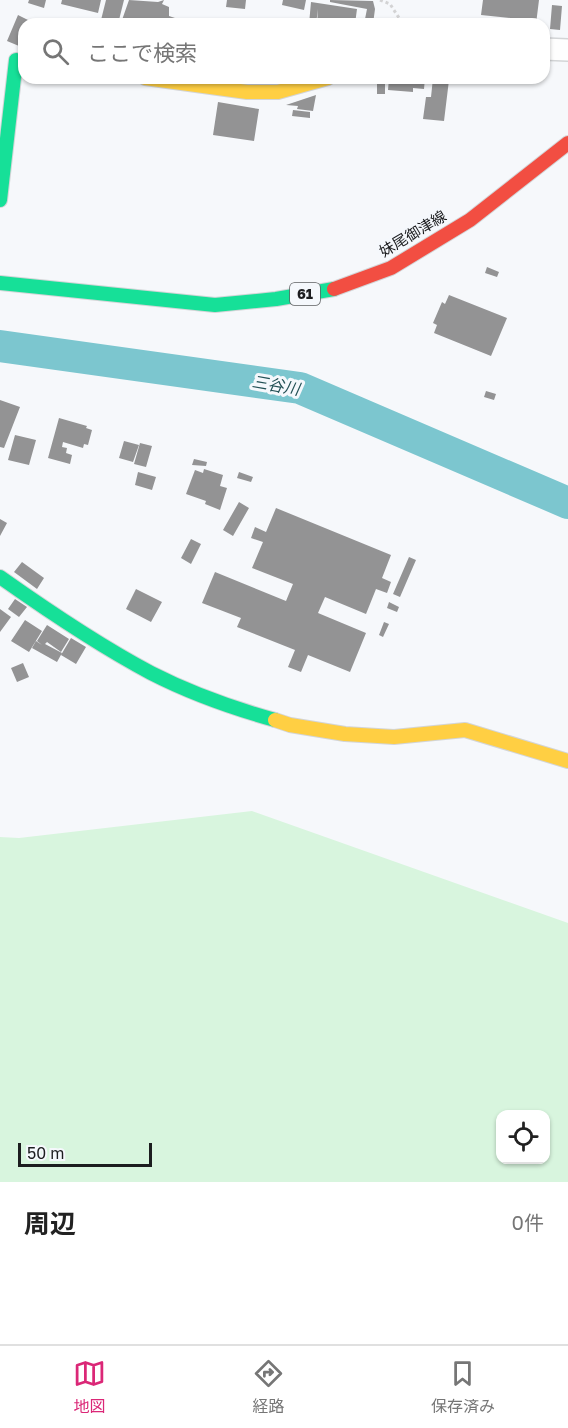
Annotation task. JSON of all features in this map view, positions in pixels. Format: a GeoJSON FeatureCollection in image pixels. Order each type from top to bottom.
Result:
{"type":"FeatureCollection","features":[{"type":"Feature","properties":{"kind":"street"},"geometry":{"type":"LineString","coordinates":[[550,49],[568,50]]}},
{"type":"Feature","properties":{"kind":"street"},"geometry":{"type":"LineString","coordinates":[[0,201],[13,60]]}},
{"type":"Feature","properties":{"kind":"street"},"geometry":{"type":"LineString","coordinates":[[189,84],[247,92],[278,92],[307,84]]}},
{"type":"Feature","properties":{"kind":"street","name":"妹尾御津線"},"geometry":{"type":"LineString","coordinates":[[0,283],[215,305],[276,299],[338,288],[391,268],[470,220],[568,143]]}},
{"type":"Feature","properties":{"kind":"street"},"geometry":{"type":"LineString","coordinates":[[0,577],[50,612],[152,673],[224,705],[290,725],[345,734],[394,737],[465,730],[568,761]]}},
{"type":"Feature","properties":{"kind":"path"},"geometry":{"type":"LineString","coordinates":[[380,0],[390,4],[399,18]]}},
{"type":"Feature","properties":{"kind":"green space"},"geometry":{"type":"Polygon","coordinates":[[[252,811],[568,923],[568,1182],[0,1182],[0,837],[19,838],[252,811]]]}},
{"type":"Feature","properties":{"kind":"building"},"geometry":{"type":"Polygon","coordinates":[[[29,0],[46,0],[44,8],[28,3],[29,0]]]}},
{"type":"Feature","properties":{"kind":"building"},"geometry":{"type":"Polygon","coordinates":[[[62,0],[101,0],[98,13],[61,4],[62,0]]]}},
{"type":"Feature","properties":{"kind":"building"},"geometry":{"type":"Polygon","coordinates":[[[106,0],[124,0],[120,18],[102,18],[106,0]]]}},
{"type":"Feature","properties":{"kind":"building"},"geometry":{"type":"Polygon","coordinates":[[[129,0],[158,2],[164,0],[162,4],[169,7],[169,16],[175,18],[123,18],[129,0]]]}},
{"type":"Feature","properties":{"kind":"building"},"geometry":{"type":"Polygon","coordinates":[[[227,0],[246,0],[245,9],[226,7],[227,0]]]}},
{"type":"Feature","properties":{"kind":"building"},"geometry":{"type":"Polygon","coordinates":[[[283,0],[306,0],[304,10],[282,5],[283,0]]]}},
{"type":"Feature","properties":{"kind":"building"},"geometry":{"type":"Polygon","coordinates":[[[330,0],[373,1],[374,18],[365,18],[367,9],[330,2],[330,0]]]}},
{"type":"Feature","properties":{"kind":"building"},"geometry":{"type":"Polygon","coordinates":[[[483,0],[539,0],[537,18],[481,15],[483,0]]]}},
{"type":"Feature","properties":{"kind":"building"},"geometry":{"type":"Polygon","coordinates":[[[311,2],[357,9],[356,18],[317,18],[318,9],[317,18],[310,18],[311,2]]]}},
{"type":"Feature","properties":{"kind":"building"},"geometry":{"type":"Polygon","coordinates":[[[552,5],[562,6],[560,30],[550,29],[552,5]]]}},
{"type":"Feature","properties":{"kind":"building"},"geometry":{"type":"Polygon","coordinates":[[[18,15],[24,18],[18,18],[18,46],[7,41],[18,15]]]}},
{"type":"Feature","properties":{"kind":"building"},"geometry":{"type":"Polygon","coordinates":[[[377,84],[385,84],[385,94],[377,94],[377,84]]]}},
{"type":"Feature","properties":{"kind":"building"},"geometry":{"type":"Polygon","coordinates":[[[388,84],[424,84],[424,89],[413,88],[413,92],[388,90],[388,84]]]}},
{"type":"Feature","properties":{"kind":"building"},"geometry":{"type":"Polygon","coordinates":[[[432,84],[449,84],[444,121],[423,119],[426,97],[431,97],[432,84]]]}},
{"type":"Feature","properties":{"kind":"building"},"geometry":{"type":"Polygon","coordinates":[[[316,95],[313,111],[286,105],[316,95]]]}},
{"type":"Feature","properties":{"kind":"building"},"geometry":{"type":"Polygon","coordinates":[[[218,102],[259,109],[254,141],[213,135],[218,102]]]}},
{"type":"Feature","properties":{"kind":"building"},"geometry":{"type":"Polygon","coordinates":[[[293,110],[310,112],[310,118],[292,116],[293,110]]]}},
{"type":"Feature","properties":{"kind":"building"},"geometry":{"type":"Polygon","coordinates":[[[487,267],[499,272],[497,277],[485,273],[487,267]]]}},
{"type":"Feature","properties":{"kind":"building"},"geometry":{"type":"Polygon","coordinates":[[[449,295],[507,318],[491,356],[434,333],[437,325],[433,323],[442,302],[445,304],[449,295]]]}},
{"type":"Feature","properties":{"kind":"building"},"geometry":{"type":"Polygon","coordinates":[[[486,391],[496,394],[494,400],[484,397],[486,391]]]}},
{"type":"Feature","properties":{"kind":"building"},"geometry":{"type":"Polygon","coordinates":[[[0,400],[20,407],[4,448],[0,447],[0,400]]]}},
{"type":"Feature","properties":{"kind":"building"},"geometry":{"type":"Polygon","coordinates":[[[59,418],[87,426],[86,428],[92,430],[88,445],[84,444],[83,448],[63,442],[62,447],[67,448],[66,453],[72,455],[70,464],[48,458],[59,418]]]}},
{"type":"Feature","properties":{"kind":"building"},"geometry":{"type":"Polygon","coordinates":[[[15,435],[36,440],[29,465],[8,460],[15,435]]]}},
{"type":"Feature","properties":{"kind":"building"},"geometry":{"type":"Polygon","coordinates":[[[124,441],[139,445],[133,462],[119,458],[124,441]]]}},
{"type":"Feature","properties":{"kind":"building"},"geometry":{"type":"Polygon","coordinates":[[[140,443],[152,446],[146,467],[134,464],[140,443]]]}},
{"type":"Feature","properties":{"kind":"building"},"geometry":{"type":"Polygon","coordinates":[[[194,459],[207,462],[206,466],[192,465],[194,459]]]}},
{"type":"Feature","properties":{"kind":"building"},"geometry":{"type":"Polygon","coordinates":[[[204,469],[223,475],[220,486],[227,488],[220,510],[205,504],[206,501],[186,494],[195,470],[203,473],[204,469]]]}},
{"type":"Feature","properties":{"kind":"building"},"geometry":{"type":"Polygon","coordinates":[[[138,472],[156,477],[152,490],[135,485],[138,472]]]}},
{"type":"Feature","properties":{"kind":"building"},"geometry":{"type":"Polygon","coordinates":[[[239,472],[253,477],[251,482],[237,478],[239,472]]]}},
{"type":"Feature","properties":{"kind":"building"},"geometry":{"type":"Polygon","coordinates":[[[239,502],[249,508],[233,536],[223,530],[239,502]]]}},
{"type":"Feature","properties":{"kind":"building"},"geometry":{"type":"Polygon","coordinates":[[[276,508],[391,555],[382,578],[391,582],[387,593],[376,589],[366,614],[325,597],[318,613],[366,633],[350,672],[308,655],[301,672],[288,667],[295,650],[237,627],[241,618],[202,603],[215,572],[286,601],[293,584],[252,568],[263,542],[251,538],[255,527],[266,532],[276,508]]]}},
{"type":"Feature","properties":{"kind":"building"},"geometry":{"type":"Polygon","coordinates":[[[0,519],[7,523],[0,536],[0,519]]]}},
{"type":"Feature","properties":{"kind":"building"},"geometry":{"type":"Polygon","coordinates":[[[191,539],[201,544],[191,564],[181,558],[191,539]]]}},
{"type":"Feature","properties":{"kind":"building"},"geometry":{"type":"Polygon","coordinates":[[[409,557],[416,560],[400,597],[393,594],[409,557]]]}},
{"type":"Feature","properties":{"kind":"building"},"geometry":{"type":"Polygon","coordinates":[[[22,562],[44,578],[37,589],[14,572],[22,562]]]}},
{"type":"Feature","properties":{"kind":"building"},"geometry":{"type":"Polygon","coordinates":[[[136,589],[162,602],[151,622],[126,609],[136,589]]]}},
{"type":"Feature","properties":{"kind":"building"},"geometry":{"type":"Polygon","coordinates":[[[15,599],[27,607],[19,617],[8,609],[15,599]]]}},
{"type":"Feature","properties":{"kind":"building"},"geometry":{"type":"Polygon","coordinates":[[[389,602],[399,607],[397,612],[387,608],[389,602]]]}},
{"type":"Feature","properties":{"kind":"building"},"geometry":{"type":"Polygon","coordinates":[[[0,609],[11,617],[0,632],[0,609]]]}},
{"type":"Feature","properties":{"kind":"building"},"geometry":{"type":"Polygon","coordinates":[[[25,620],[42,631],[29,652],[11,641],[25,620]]]}},
{"type":"Feature","properties":{"kind":"building"},"geometry":{"type":"Polygon","coordinates":[[[384,622],[389,624],[383,637],[379,635],[384,622]]]}},
{"type":"Feature","properties":{"kind":"building"},"geometry":{"type":"Polygon","coordinates":[[[47,625],[69,639],[61,652],[47,642],[45,644],[62,653],[57,662],[32,648],[36,641],[42,645],[37,641],[47,625]]]}},
{"type":"Feature","properties":{"kind":"building"},"geometry":{"type":"Polygon","coordinates":[[[71,638],[86,647],[76,664],[61,655],[71,638]]]}},
{"type":"Feature","properties":{"kind":"building"},"geometry":{"type":"Polygon","coordinates":[[[23,663],[29,677],[17,682],[11,668],[23,663]]]}},
{"type":"Feature","properties":{"kind":"waterway","name":"三谷川"},"geometry":{"type":"LineString","coordinates":[[0,346],[300,388],[568,503]]}},
{"type":"Feature","properties":{"kind":"traffic: fast"},"geometry":{"type":"LineString","coordinates":[[0,200],[16,60]]}},
{"type":"Feature","properties":{"kind":"traffic: fast"},"geometry":{"type":"LineString","coordinates":[[0,283],[215,305],[276,299],[334,289]]}},
{"type":"Feature","properties":{"kind":"traffic: fast"},"geometry":{"type":"LineString","coordinates":[[0,577],[74,627],[151,673],[212,700],[275,720]]}},
{"type":"Feature","properties":{"kind":"traffic: slow"},"geometry":{"type":"LineString","coordinates":[[189,84],[247,92],[278,92],[307,84]]}},
{"type":"Feature","properties":{"kind":"traffic: slow"},"geometry":{"type":"LineString","coordinates":[[275,720],[290,725],[345,734],[394,737],[465,730],[568,761]]}},
{"type":"Feature","properties":{"kind":"traffic: jam"},"geometry":{"type":"LineString","coordinates":[[334,289],[391,268],[470,220],[568,143]]}}]}
